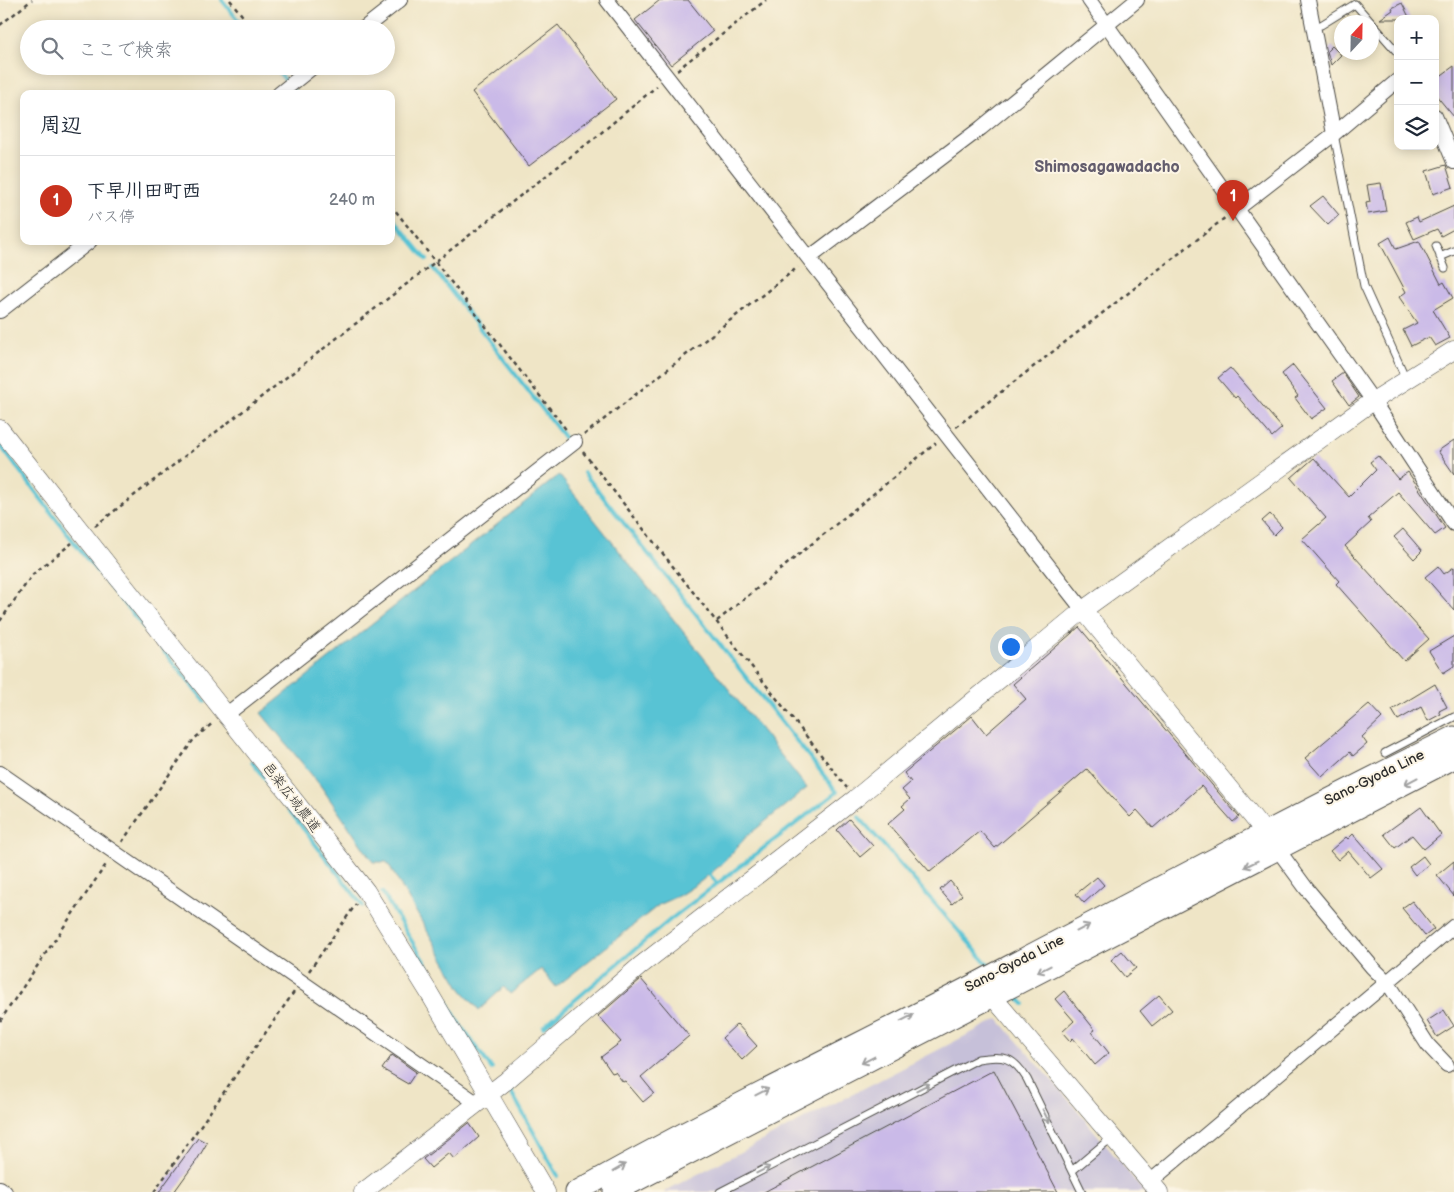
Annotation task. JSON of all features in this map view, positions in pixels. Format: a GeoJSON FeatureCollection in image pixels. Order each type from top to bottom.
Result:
{"type":"FeatureCollection","features":[{"type":"Feature","properties":{"kind":"main road","name":"Sano-Gyoda Line"},"geometry":{"type":"LineString","coordinates":[[576,1192],[706,1120],[979,982],[1370,777],[1454,737]]}},
{"type":"Feature","properties":{"kind":"main road","name":"Sano-Gyoda Line"},"geometry":{"type":"LineString","coordinates":[[614,1192],[1454,758]]}},
{"type":"Feature","properties":{"kind":"street"},"geometry":{"type":"LineString","coordinates":[[374,20],[400,0]]}},
{"type":"Feature","properties":{"kind":"street"},"geometry":{"type":"LineString","coordinates":[[606,0],[810,258],[945,435],[1083,610],[1265,832],[1372,967],[1388,983],[1428,1045],[1450,1066]]}},
{"type":"Feature","properties":{"kind":"street"},"geometry":{"type":"LineString","coordinates":[[1089,0],[1372,401],[1454,524]]}},
{"type":"Feature","properties":{"kind":"street"},"geometry":{"type":"LineString","coordinates":[[810,258],[982,128],[1137,0]]}},
{"type":"Feature","properties":{"kind":"street"},"geometry":{"type":"LineString","coordinates":[[1308,0],[1334,134]]}},
{"type":"Feature","properties":{"kind":"street"},"geometry":{"type":"LineString","coordinates":[[284,90],[303,75]]}},
{"type":"Feature","properties":{"kind":"street"},"geometry":{"type":"LineString","coordinates":[[1237,209],[1334,134],[1394,83]]}},
{"type":"Feature","properties":{"kind":"street"},"geometry":{"type":"LineString","coordinates":[[1439,126],[1454,162]]}},
{"type":"Feature","properties":{"kind":"street"},"geometry":{"type":"LineString","coordinates":[[0,311],[85,245]]}},
{"type":"Feature","properties":{"kind":"street"},"geometry":{"type":"LineString","coordinates":[[363,1192],[483,1099],[640,966],[855,799],[1083,610],[1372,401],[1454,350]]}},
{"type":"Feature","properties":{"kind":"street","name":"邑楽広域農道"},"geometry":{"type":"LineString","coordinates":[[0,429],[77,540],[221,718],[366,891],[428,991],[483,1099],[546,1192]]}},
{"type":"Feature","properties":{"kind":"street"},"geometry":{"type":"LineString","coordinates":[[221,718],[575,442]]}},
{"type":"Feature","properties":{"kind":"street"},"geometry":{"type":"LineString","coordinates":[[0,773],[301,982],[483,1099]]}},
{"type":"Feature","properties":{"kind":"street"},"geometry":{"type":"LineString","coordinates":[[992,996],[1155,1187],[1454,926]]}},
{"type":"Feature","properties":{"kind":"street"},"geometry":{"type":"LineString","coordinates":[[0,1188],[5,1192]]}},
{"type":"Feature","properties":{"kind":"lane"},"geometry":{"type":"LineString","coordinates":[[1313,26],[1321,25],[1355,4],[1394,48]]}},
{"type":"Feature","properties":{"kind":"lane"},"geometry":{"type":"LineString","coordinates":[[1334,134],[1364,286],[1406,381]]}},
{"type":"Feature","properties":{"kind":"lane"},"geometry":{"type":"LineString","coordinates":[[1436,246],[1445,268]]}},
{"type":"Feature","properties":{"kind":"lane"},"geometry":{"type":"LineString","coordinates":[[1440,257],[1454,251]]}},
{"type":"Feature","properties":{"kind":"lane"},"geometry":{"type":"LineString","coordinates":[[1385,753],[1454,717]]}},
{"type":"Feature","properties":{"kind":"lane"},"geometry":{"type":"LineString","coordinates":[[720,1192],[978,1059],[998,1055],[1010,1060],[1020,1068],[1073,1170],[1082,1192]]}},
{"type":"Feature","properties":{"kind":"lane"},"geometry":{"type":"LineString","coordinates":[[1073,1170],[1114,1137]]}},
{"type":"Feature","properties":{"kind":"path"},"geometry":{"type":"LineString","coordinates":[[0,25],[32,0]]}},
{"type":"Feature","properties":{"kind":"path"},"geometry":{"type":"LineString","coordinates":[[230,0],[246,20]]}},
{"type":"Feature","properties":{"kind":"path"},"geometry":{"type":"LineString","coordinates":[[0,622],[33,574],[596,136],[667,77],[766,0]]}},
{"type":"Feature","properties":{"kind":"path"},"geometry":{"type":"LineString","coordinates":[[717,621],[945,435],[1237,209]]}},
{"type":"Feature","properties":{"kind":"path"},"geometry":{"type":"LineString","coordinates":[[395,210],[855,799]]}},
{"type":"Feature","properties":{"kind":"path"},"geometry":{"type":"LineString","coordinates":[[575,442],[810,258]]}},
{"type":"Feature","properties":{"kind":"path"},"geometry":{"type":"LineString","coordinates":[[0,1021],[194,739],[221,718]]}},
{"type":"Feature","properties":{"kind":"path"},"geometry":{"type":"LineString","coordinates":[[154,1192],[366,891]]}},
{"type":"Feature","properties":{"kind":"shaded area"},"geometry":{"type":"Polygon","coordinates":[[[998,1019],[1073,1105],[1144,1192],[663,1192],[998,1019]]]}},
{"type":"Feature","properties":{"kind":"water"},"geometry":{"type":"Polygon","coordinates":[[[559,475],[807,788],[746,837],[722,864],[700,882],[680,895],[660,904],[556,987],[541,969],[510,994],[504,987],[479,1010],[461,989],[387,862],[373,862],[320,785],[261,713],[559,475]]]}},
{"type":"Feature","properties":{"kind":"building"},"geometry":{"type":"Polygon","coordinates":[[[660,0],[688,0],[713,31],[671,65],[635,20],[660,0]]]}},
{"type":"Feature","properties":{"kind":"building"},"geometry":{"type":"Polygon","coordinates":[[[1402,3],[1408,15],[1394,15],[1394,19],[1380,19],[1393,10],[1392,8],[1402,3]]]}},
{"type":"Feature","properties":{"kind":"building"},"geometry":{"type":"Polygon","coordinates":[[[558,25],[616,99],[529,166],[472,92],[558,25]]]}},
{"type":"Feature","properties":{"kind":"building"},"geometry":{"type":"Polygon","coordinates":[[[1332,46],[1334,48],[1334,60],[1336,60],[1331,65],[1327,51],[1332,46]]]}},
{"type":"Feature","properties":{"kind":"building"},"geometry":{"type":"Polygon","coordinates":[[[1454,66],[1454,117],[1439,99],[1439,77],[1454,66]]]}},
{"type":"Feature","properties":{"kind":"building"},"geometry":{"type":"Polygon","coordinates":[[[1446,165],[1453,187],[1433,194],[1426,171],[1446,165]]]}},
{"type":"Feature","properties":{"kind":"building"},"geometry":{"type":"Polygon","coordinates":[[[1381,183],[1386,211],[1368,214],[1366,203],[1370,202],[1367,185],[1381,183]]]}},
{"type":"Feature","properties":{"kind":"building"},"geometry":{"type":"Polygon","coordinates":[[[1323,196],[1339,215],[1328,225],[1310,206],[1323,196]]]}},
{"type":"Feature","properties":{"kind":"building"},"geometry":{"type":"Polygon","coordinates":[[[1454,206],[1454,229],[1441,236],[1437,229],[1414,239],[1406,222],[1417,217],[1419,222],[1454,206]]]}},
{"type":"Feature","properties":{"kind":"building"},"geometry":{"type":"Polygon","coordinates":[[[1390,237],[1396,249],[1419,241],[1441,284],[1444,282],[1453,298],[1433,310],[1450,338],[1435,346],[1429,337],[1411,346],[1403,330],[1417,323],[1399,297],[1406,292],[1380,243],[1390,237]]]}},
{"type":"Feature","properties":{"kind":"building"},"geometry":{"type":"Polygon","coordinates":[[[1293,365],[1327,408],[1311,419],[1295,398],[1298,396],[1282,374],[1293,365]]]}},
{"type":"Feature","properties":{"kind":"building"},"geometry":{"type":"Polygon","coordinates":[[[1230,368],[1282,428],[1272,437],[1237,396],[1235,398],[1218,378],[1230,368]]]}},
{"type":"Feature","properties":{"kind":"building"},"geometry":{"type":"Polygon","coordinates":[[[1343,373],[1359,397],[1349,405],[1332,381],[1343,373]]]}},
{"type":"Feature","properties":{"kind":"building"},"geometry":{"type":"Polygon","coordinates":[[[1454,440],[1454,474],[1438,451],[1454,440]]]}},
{"type":"Feature","properties":{"kind":"building"},"geometry":{"type":"Polygon","coordinates":[[[1378,456],[1398,479],[1408,472],[1445,528],[1435,535],[1398,492],[1368,518],[1371,522],[1345,546],[1429,639],[1404,661],[1336,584],[1339,581],[1302,539],[1326,518],[1291,478],[1314,458],[1349,497],[1376,470],[1370,462],[1378,456]]]}},
{"type":"Feature","properties":{"kind":"building"},"geometry":{"type":"Polygon","coordinates":[[[1270,514],[1282,527],[1274,535],[1262,521],[1270,514]]]}},
{"type":"Feature","properties":{"kind":"building"},"geometry":{"type":"Polygon","coordinates":[[[1403,529],[1422,551],[1414,559],[1394,537],[1403,529]]]}},
{"type":"Feature","properties":{"kind":"building"},"geometry":{"type":"Polygon","coordinates":[[[1438,566],[1444,574],[1454,567],[1454,610],[1425,577],[1438,566]]]}},
{"type":"Feature","properties":{"kind":"building"},"geometry":{"type":"Polygon","coordinates":[[[1079,627],[1239,817],[1233,822],[1201,786],[1153,828],[1137,810],[1130,817],[1087,769],[995,848],[980,831],[930,872],[888,824],[905,809],[902,806],[910,799],[902,790],[911,782],[904,773],[972,716],[986,734],[1026,699],[1013,684],[1079,627]]]}},
{"type":"Feature","properties":{"kind":"building"},"geometry":{"type":"Polygon","coordinates":[[[1454,636],[1454,666],[1443,673],[1429,651],[1454,636]]]}},
{"type":"Feature","properties":{"kind":"building"},"geometry":{"type":"Polygon","coordinates":[[[1435,684],[1447,707],[1439,711],[1441,714],[1428,721],[1421,707],[1398,720],[1392,710],[1435,684]]]}},
{"type":"Feature","properties":{"kind":"building"},"geometry":{"type":"Polygon","coordinates":[[[1369,704],[1382,718],[1362,737],[1367,744],[1353,756],[1350,752],[1322,777],[1305,758],[1369,704]]]}},
{"type":"Feature","properties":{"kind":"building"},"geometry":{"type":"Polygon","coordinates":[[[1421,807],[1441,835],[1424,849],[1412,835],[1395,848],[1384,834],[1421,807]]]}},
{"type":"Feature","properties":{"kind":"building"},"geometry":{"type":"Polygon","coordinates":[[[849,819],[873,846],[860,857],[837,830],[849,819]]]}},
{"type":"Feature","properties":{"kind":"building"},"geometry":{"type":"Polygon","coordinates":[[[1353,834],[1383,869],[1371,878],[1348,851],[1338,860],[1330,851],[1346,837],[1348,839],[1353,834]]]}},
{"type":"Feature","properties":{"kind":"building"},"geometry":{"type":"Polygon","coordinates":[[[1423,856],[1429,864],[1415,875],[1409,867],[1423,856]]]}},
{"type":"Feature","properties":{"kind":"building"},"geometry":{"type":"Polygon","coordinates":[[[1454,861],[1454,896],[1437,875],[1454,861]]]}},
{"type":"Feature","properties":{"kind":"building"},"geometry":{"type":"Polygon","coordinates":[[[1097,877],[1104,885],[1084,903],[1076,894],[1097,877]]]}},
{"type":"Feature","properties":{"kind":"building"},"geometry":{"type":"Polygon","coordinates":[[[950,881],[962,895],[952,904],[940,890],[950,881]]]}},
{"type":"Feature","properties":{"kind":"building"},"geometry":{"type":"Polygon","coordinates":[[[1412,901],[1434,929],[1425,936],[1402,908],[1412,901]]]}},
{"type":"Feature","properties":{"kind":"building"},"geometry":{"type":"Polygon","coordinates":[[[1122,951],[1136,968],[1125,977],[1111,960],[1122,951]]]}},
{"type":"Feature","properties":{"kind":"building"},"geometry":{"type":"Polygon","coordinates":[[[641,979],[689,1036],[641,1077],[654,1093],[643,1102],[625,1081],[623,1082],[615,1072],[612,1073],[601,1057],[621,1042],[598,1016],[641,979]]]}},
{"type":"Feature","properties":{"kind":"building"},"geometry":{"type":"Polygon","coordinates":[[[1064,991],[1095,1030],[1092,1032],[1109,1053],[1095,1065],[1073,1038],[1070,1041],[1062,1032],[1074,1021],[1055,999],[1064,991]]]}},
{"type":"Feature","properties":{"kind":"building"},"geometry":{"type":"Polygon","coordinates":[[[1159,995],[1172,1010],[1152,1026],[1140,1011],[1159,995]]]}},
{"type":"Feature","properties":{"kind":"building"},"geometry":{"type":"Polygon","coordinates":[[[1444,1010],[1454,1026],[1437,1037],[1427,1021],[1444,1010]]]}},
{"type":"Feature","properties":{"kind":"building"},"geometry":{"type":"Polygon","coordinates":[[[737,1024],[757,1046],[742,1060],[722,1038],[737,1024]]]}},
{"type":"Feature","properties":{"kind":"building"},"geometry":{"type":"Polygon","coordinates":[[[392,1055],[416,1072],[408,1084],[382,1069],[392,1055]]]}},
{"type":"Feature","properties":{"kind":"building"},"geometry":{"type":"Polygon","coordinates":[[[994,1070],[1058,1192],[764,1192],[994,1070]]]}},
{"type":"Feature","properties":{"kind":"building"},"geometry":{"type":"Polygon","coordinates":[[[469,1123],[479,1137],[454,1159],[449,1153],[431,1168],[423,1159],[469,1123]]]}},
{"type":"Feature","properties":{"kind":"building"},"geometry":{"type":"Polygon","coordinates":[[[198,1138],[207,1143],[174,1192],[159,1192],[198,1138]]]}},
{"type":"Feature","properties":{"kind":"waterway"},"geometry":{"type":"LineString","coordinates":[[222,0],[238,20]]}},
{"type":"Feature","properties":{"kind":"waterway"},"geometry":{"type":"LineString","coordinates":[[281,75],[286,81]]}},
{"type":"Feature","properties":{"kind":"waterway"},"geometry":{"type":"LineString","coordinates":[[395,221],[427,260]]}},
{"type":"Feature","properties":{"kind":"waterway"},"geometry":{"type":"LineString","coordinates":[[433,268],[567,441]]}},
{"type":"Feature","properties":{"kind":"waterway"},"geometry":{"type":"LineString","coordinates":[[0,445],[86,558],[205,701]]}},
{"type":"Feature","properties":{"kind":"waterway"},"geometry":{"type":"LineString","coordinates":[[543,1027],[671,919],[837,792],[584,473]]}},
{"type":"Feature","properties":{"kind":"waterway"},"geometry":{"type":"LineString","coordinates":[[252,762],[363,906]]}},
{"type":"Feature","properties":{"kind":"waterway"},"geometry":{"type":"LineString","coordinates":[[859,817],[991,968]]}},
{"type":"Feature","properties":{"kind":"waterway"},"geometry":{"type":"LineString","coordinates":[[706,871],[717,883]]}},
{"type":"Feature","properties":{"kind":"waterway"},"geometry":{"type":"LineString","coordinates":[[382,892],[460,1025],[492,1069]]}},
{"type":"Feature","properties":{"kind":"waterway"},"geometry":{"type":"LineString","coordinates":[[1014,993],[1024,1004]]}},
{"type":"Feature","properties":{"kind":"waterway"},"geometry":{"type":"LineString","coordinates":[[510,1090],[558,1176]]}},
{"type":"Feature","properties":{"kind":"place","name":"下早川田町西"},"geometry":{"type":"Point","coordinates":[1233,221]}},
{"type":"Feature","properties":{"kind":"district","name":"Shimosagawadacho"},"geometry":{"type":"Point","coordinates":[1107,166]}}]}
